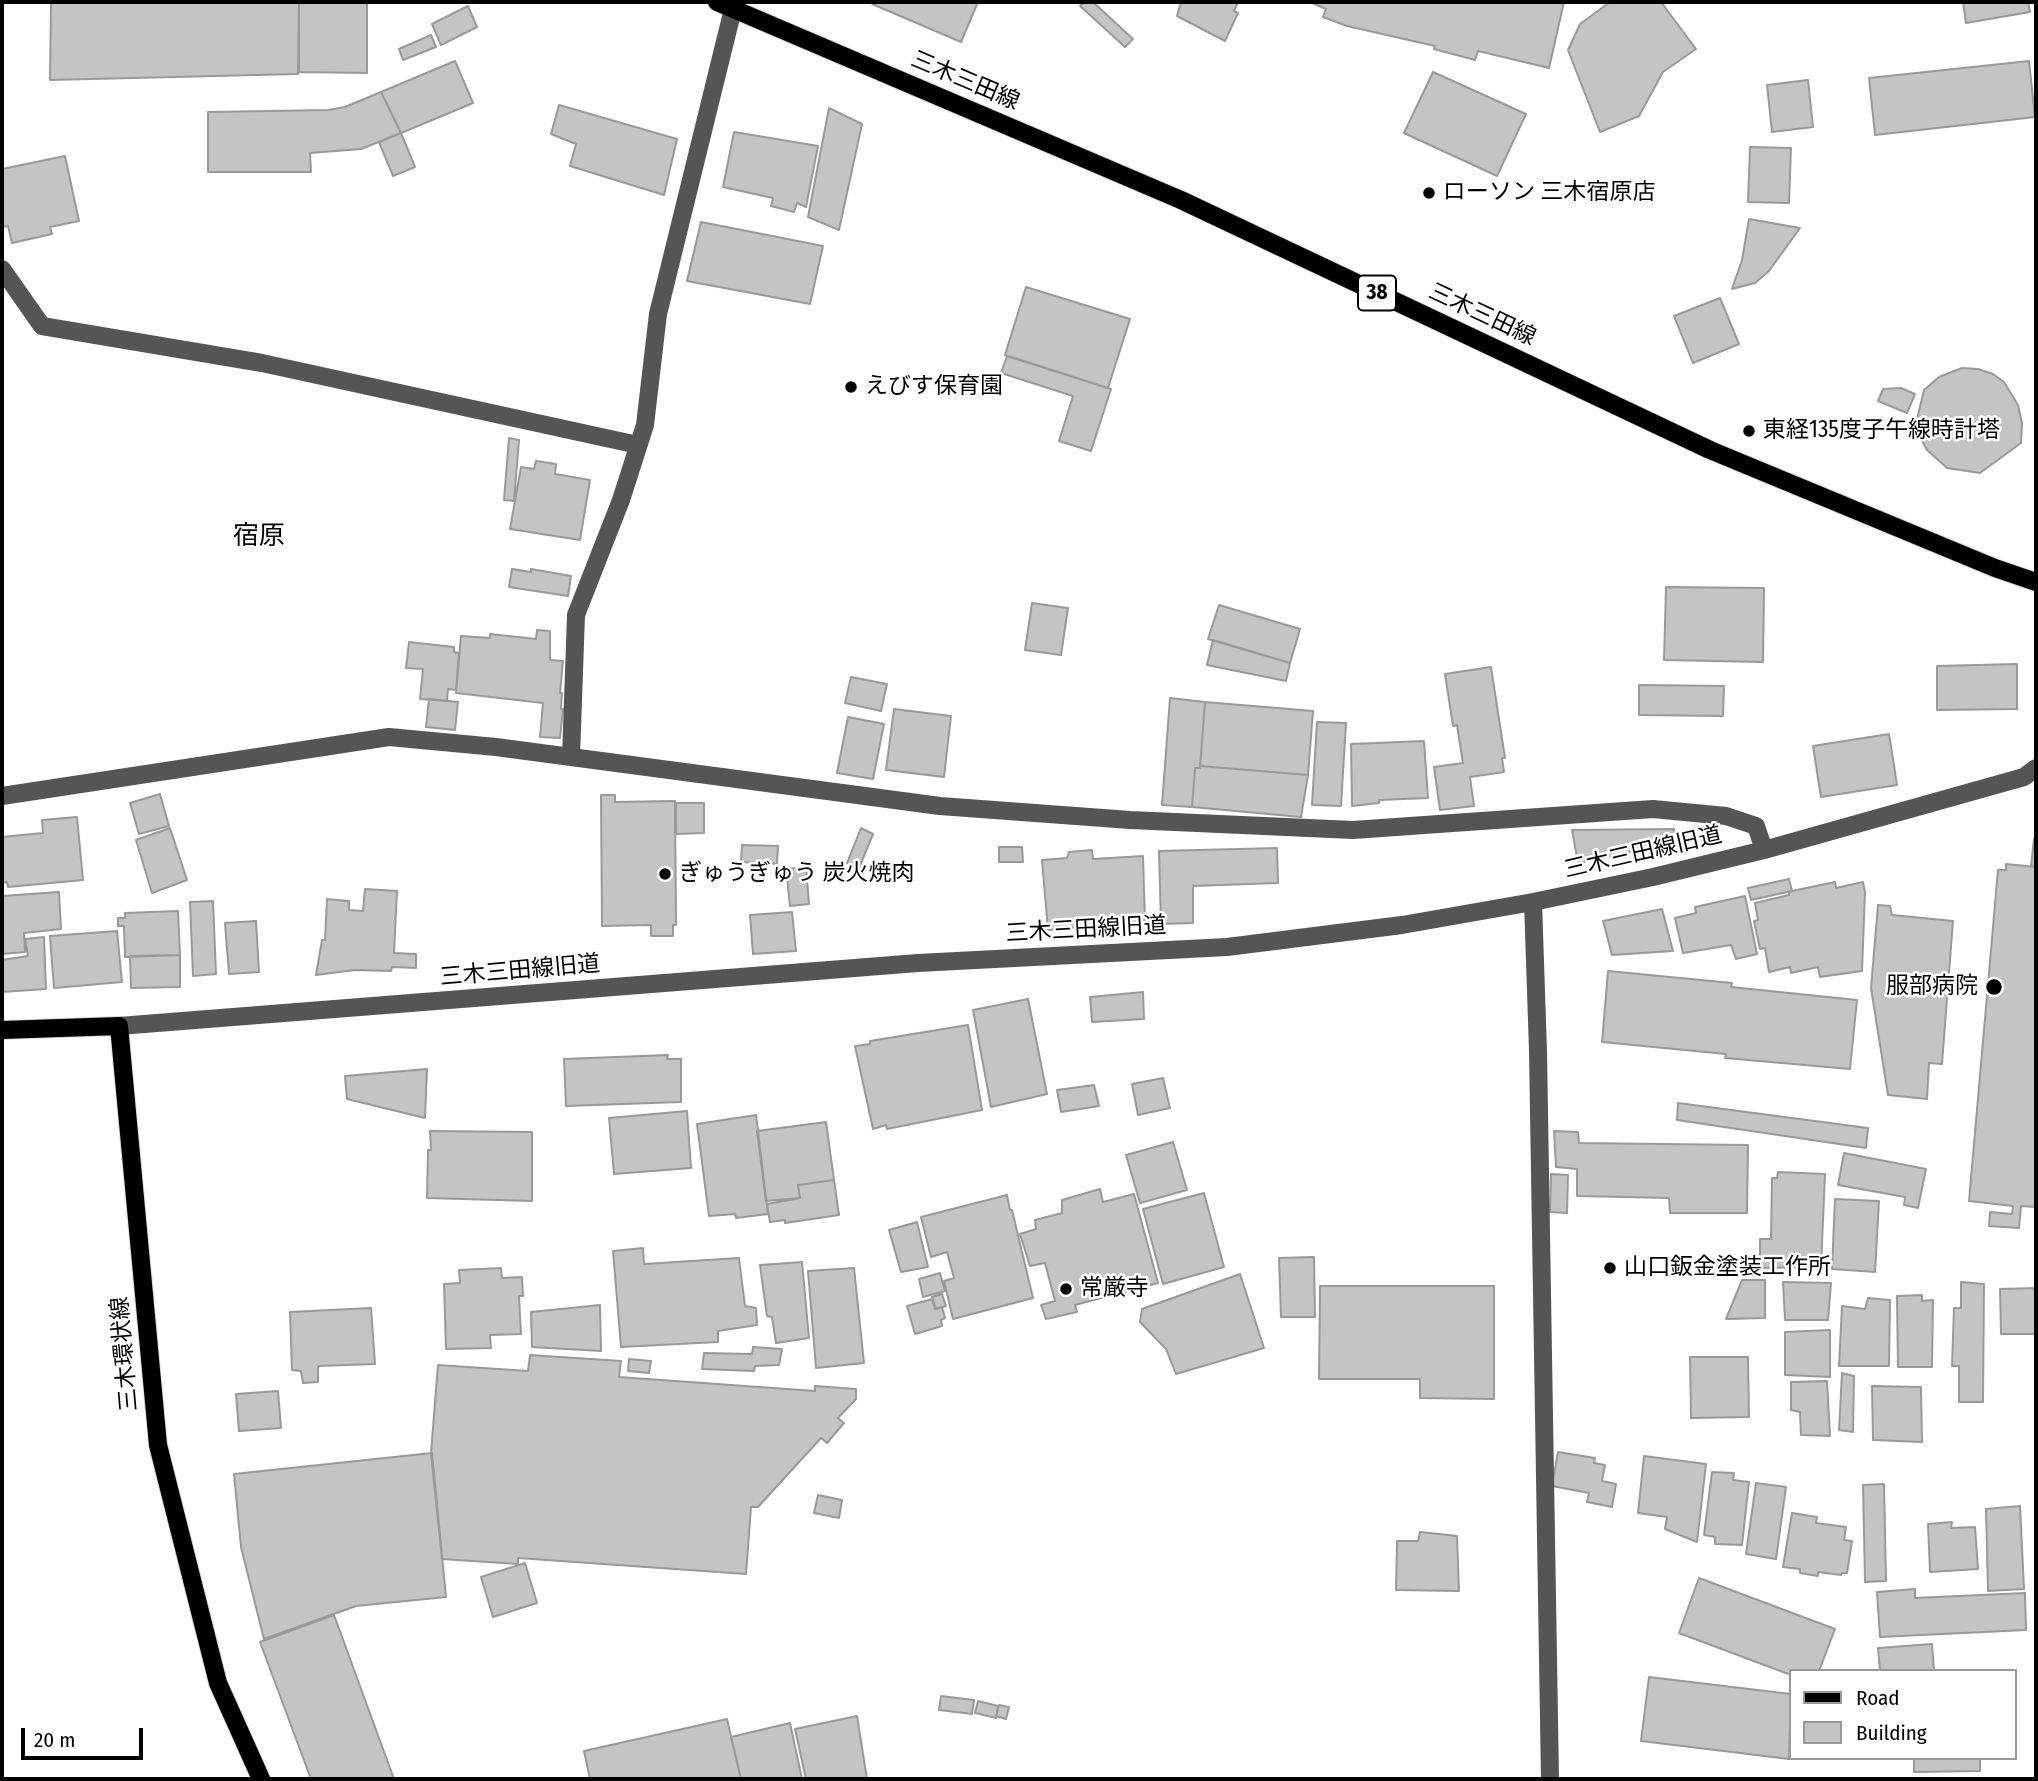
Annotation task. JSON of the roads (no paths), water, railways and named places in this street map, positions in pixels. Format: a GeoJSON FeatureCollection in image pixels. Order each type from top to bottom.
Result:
{"type":"FeatureCollection","features":[{"type":"Feature","properties":{"kind":"main road","name":"三木三田線"},"geometry":{"type":"LineString","coordinates":[[725,5],[1181,200],[1710,450],[1995,568],[2036,582]]}},
{"type":"Feature","properties":{"kind":"main road"},"geometry":{"type":"LineString","coordinates":[[2,1030],[119,1026]]}},
{"type":"Feature","properties":{"kind":"main road","name":"三木環状線"},"geometry":{"type":"LineString","coordinates":[[119,1026],[158,1445],[218,1683],[261,1779]]}},
{"type":"Feature","properties":{"kind":"street"},"geometry":{"type":"LineString","coordinates":[[572,757],[576,615],[621,500],[645,425],[658,314],[725,5]]}},
{"type":"Feature","properties":{"kind":"street"},"geometry":{"type":"LineString","coordinates":[[2,269],[42,326],[262,363],[638,445]]}},
{"type":"Feature","properties":{"kind":"street"},"geometry":{"type":"LineString","coordinates":[[2,796],[389,737],[496,747],[940,806],[1130,820],[1353,830],[1653,809],[1726,816],[1756,826],[1764,850]]}},
{"type":"Feature","properties":{"kind":"street","name":"三木三田線旧道"},"geometry":{"type":"LineString","coordinates":[[119,1026],[918,963],[1227,947],[1402,925],[1533,902],[1764,850],[2024,777],[2036,768]]}},
{"type":"Feature","properties":{"kind":"street"},"geometry":{"type":"LineString","coordinates":[[1533,902],[1538,1051],[1550,1779]]}},
{"type":"Feature","properties":{"kind":"place","name":"ローソン 三木宿原店"},"geometry":{"type":"Point","coordinates":[1429,193]}},
{"type":"Feature","properties":{"kind":"place","name":"えびす保育園"},"geometry":{"type":"Point","coordinates":[851,387]}},
{"type":"Feature","properties":{"kind":"place","name":"東経135度子午線時計塔"},"geometry":{"type":"Point","coordinates":[1749,431]}},
{"type":"Feature","properties":{"kind":"place","name":"ぎゅうぎゅう 炭火焼肉"},"geometry":{"type":"Point","coordinates":[665,874]}},
{"type":"Feature","properties":{"kind":"place","name":"服部病院"},"geometry":{"type":"Point","coordinates":[1994,987]}},
{"type":"Feature","properties":{"kind":"place","name":"山口鈑金塗装工作所"},"geometry":{"type":"Point","coordinates":[1610,1268]}},
{"type":"Feature","properties":{"kind":"place","name":"常厳寺"},"geometry":{"type":"Point","coordinates":[1066,1289]}},
{"type":"Feature","properties":{"kind":"district","name":"宿原"},"geometry":{"type":"Point","coordinates":[259,537]}}]}
